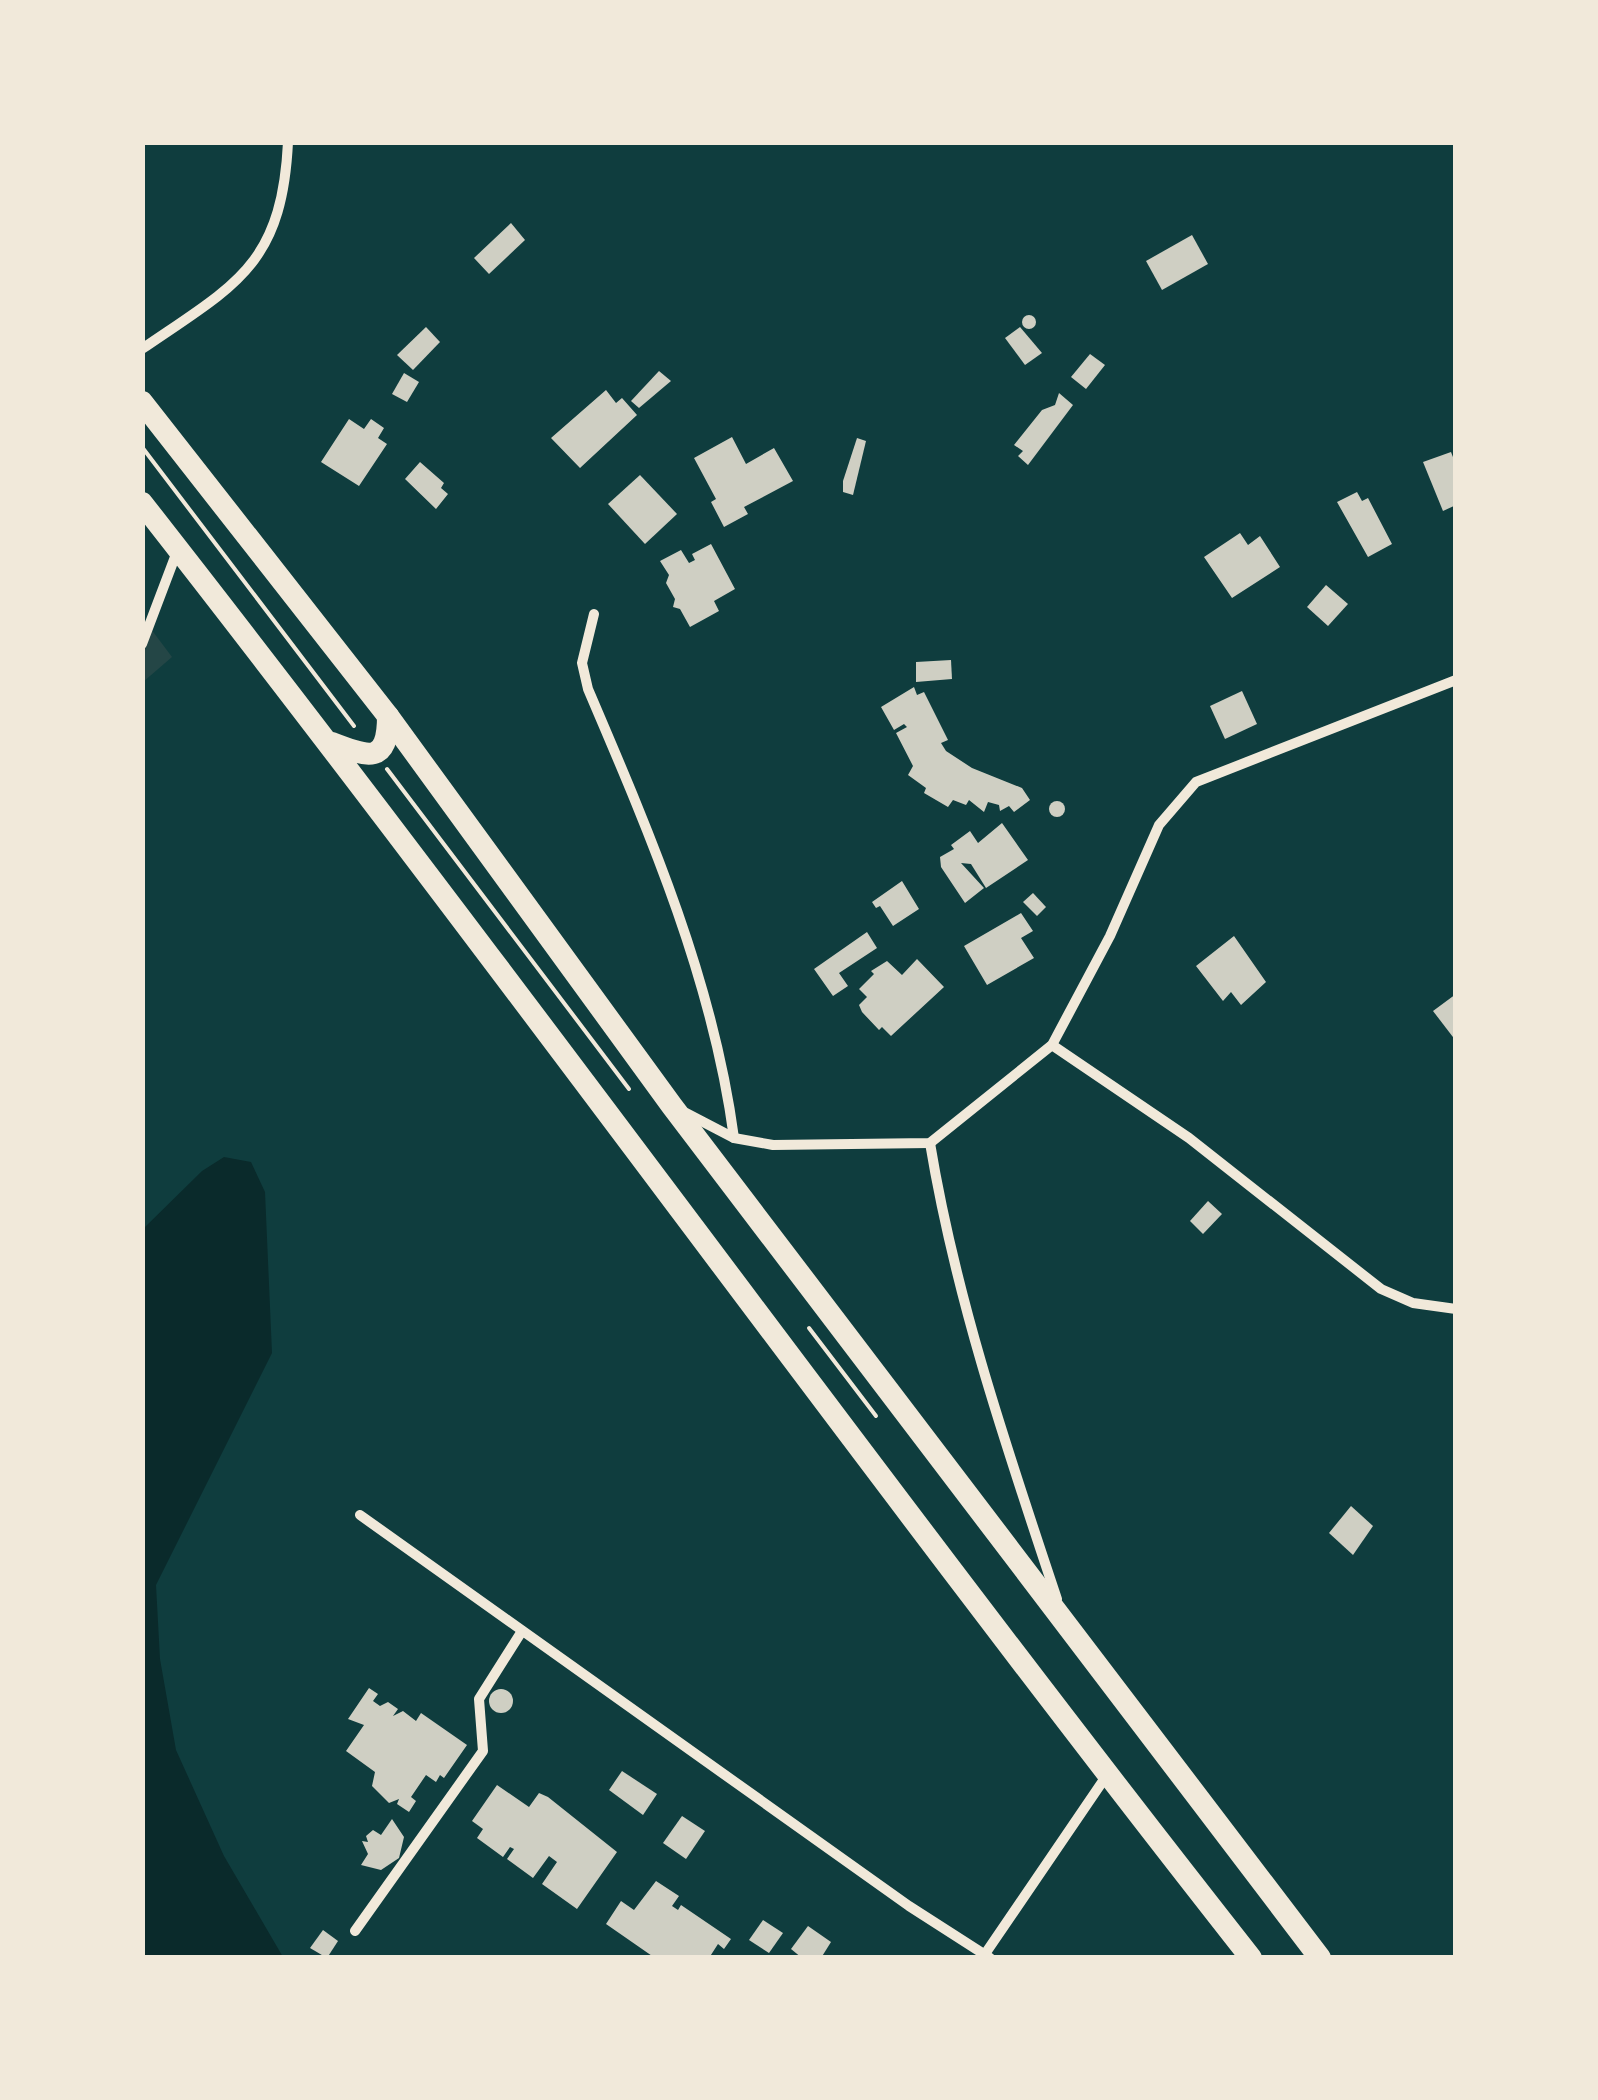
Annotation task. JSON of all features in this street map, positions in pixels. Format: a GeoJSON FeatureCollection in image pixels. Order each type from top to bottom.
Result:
{"type":"FeatureCollection","features":[{"type":"Feature","properties":{"kind":"main road"},"geometry":{"type":"LineString","coordinates":[[142,402],[388,716],[672,1106],[1320,1958]]}},
{"type":"Feature","properties":{"kind":"main road"},"geometry":{"type":"LineString","coordinates":[[142,503],[332,743],[1107,1775],[1251,1958]]}},
{"type":"Feature","properties":{"kind":"main road"},"geometry":{"type":"LineString","coordinates":[[332,743],[366,755],[375,754],[385,744],[388,716]]}},
{"type":"Feature","properties":{"kind":"street"},"geometry":{"type":"LineString","coordinates":[[142,349],[250,270],[277,222],[288,142]]}},
{"type":"Feature","properties":{"kind":"street"},"geometry":{"type":"LineString","coordinates":[[142,644],[178,548]]}},
{"type":"Feature","properties":{"kind":"street"},"geometry":{"type":"LineString","coordinates":[[594,614],[582,663],[588,689],[658,858],[707,999],[734,1138]]}},
{"type":"Feature","properties":{"kind":"street"},"geometry":{"type":"LineString","coordinates":[[672,1106],[734,1138],[831,1147],[930,1143],[1052,1045],[1110,936],[1158,825],[1196,782],[1456,680]]}},
{"type":"Feature","properties":{"kind":"street"},"geometry":{"type":"LineString","coordinates":[[1052,1045],[1189,1138],[1381,1288],[1413,1303],[1456,1309]]}},
{"type":"Feature","properties":{"kind":"street"},"geometry":{"type":"LineString","coordinates":[[930,1143],[944,1229],[973,1340],[1064,1621]]}},
{"type":"Feature","properties":{"kind":"street"},"geometry":{"type":"LineString","coordinates":[[360,1515],[909,1906],[988,1956],[1107,1775]]}},
{"type":"Feature","properties":{"kind":"street"},"geometry":{"type":"LineString","coordinates":[[354,1931],[483,1752],[479,1699],[522,1631]]}},
{"type":"Feature","properties":{"kind":"shaded area"},"geometry":{"type":"Polygon","coordinates":[[[142,617],[172,657],[143,682],[142,682],[142,617]]]}},
{"type":"Feature","properties":{"kind":"shaded area"},"geometry":{"type":"Polygon","coordinates":[[[224,1157],[251,1162],[265,1192],[272,1353],[156,1585],[160,1659],[176,1750],[224,1856],[283,1957],[143,1957],[143,1229],[202,1171],[224,1157]]]}},
{"type":"Feature","properties":{"kind":"building"},"geometry":{"type":"Polygon","coordinates":[[[511,223],[525,240],[489,274],[474,258],[511,223]]]}},
{"type":"Feature","properties":{"kind":"building"},"geometry":{"type":"Polygon","coordinates":[[[1192,235],[1208,264],[1162,290],[1146,261],[1192,235]]]}},
{"type":"Feature","properties":{"kind":"building"},"geometry":{"type":"Polygon","coordinates":[[[1029,315],[1036,322],[1029,329],[1022,322],[1029,315]]]}},
{"type":"Feature","properties":{"kind":"building"},"geometry":{"type":"Polygon","coordinates":[[[426,327],[440,342],[413,370],[397,355],[426,327]]]}},
{"type":"Feature","properties":{"kind":"building"},"geometry":{"type":"Polygon","coordinates":[[[1020,327],[1042,353],[1025,365],[1005,338],[1020,327]]]}},
{"type":"Feature","properties":{"kind":"building"},"geometry":{"type":"Polygon","coordinates":[[[1090,354],[1105,365],[1086,389],[1071,377],[1090,354]]]}},
{"type":"Feature","properties":{"kind":"building"},"geometry":{"type":"Polygon","coordinates":[[[659,371],[671,381],[639,408],[631,401],[659,371]]]}},
{"type":"Feature","properties":{"kind":"building"},"geometry":{"type":"Polygon","coordinates":[[[404,373],[419,382],[407,402],[392,394],[404,373]]]}},
{"type":"Feature","properties":{"kind":"building"},"geometry":{"type":"Polygon","coordinates":[[[606,390],[616,403],[622,398],[637,415],[580,468],[551,438],[606,390]]]}},
{"type":"Feature","properties":{"kind":"building"},"geometry":{"type":"Polygon","coordinates":[[[1059,393],[1073,405],[1028,465],[1018,456],[1023,451],[1014,445],[1042,410],[1055,405],[1059,393]]]}},
{"type":"Feature","properties":{"kind":"building"},"geometry":{"type":"Polygon","coordinates":[[[349,419],[364,429],[371,419],[384,428],[378,438],[387,444],[359,486],[321,462],[349,419]]]}},
{"type":"Feature","properties":{"kind":"building"},"geometry":{"type":"Polygon","coordinates":[[[732,437],[746,464],[774,448],[793,481],[744,507],[748,514],[724,527],[711,502],[716,499],[694,458],[732,437]]]}},
{"type":"Feature","properties":{"kind":"building"},"geometry":{"type":"Polygon","coordinates":[[[857,438],[866,441],[853,495],[843,492],[843,481],[857,438]]]}},
{"type":"Feature","properties":{"kind":"building"},"geometry":{"type":"Polygon","coordinates":[[[1451,452],[1456,465],[1456,505],[1443,511],[1423,462],[1451,452]]]}},
{"type":"Feature","properties":{"kind":"building"},"geometry":{"type":"Polygon","coordinates":[[[420,462],[444,483],[441,488],[448,494],[436,509],[405,479],[420,462]]]}},
{"type":"Feature","properties":{"kind":"building"},"geometry":{"type":"Polygon","coordinates":[[[640,475],[677,514],[645,544],[608,504],[640,475]]]}},
{"type":"Feature","properties":{"kind":"building"},"geometry":{"type":"Polygon","coordinates":[[[1357,492],[1362,501],[1368,498],[1392,544],[1368,557],[1337,502],[1357,492]]]}},
{"type":"Feature","properties":{"kind":"building"},"geometry":{"type":"Polygon","coordinates":[[[1240,533],[1248,545],[1260,536],[1280,567],[1232,598],[1204,557],[1240,533]]]}},
{"type":"Feature","properties":{"kind":"building"},"geometry":{"type":"Polygon","coordinates":[[[711,544],[735,589],[714,601],[719,611],[690,627],[680,609],[673,607],[675,599],[666,583],[669,575],[660,561],[681,550],[689,563],[695,560],[692,554],[711,544]]]}},
{"type":"Feature","properties":{"kind":"building"},"geometry":{"type":"Polygon","coordinates":[[[1326,585],[1348,604],[1328,626],[1307,607],[1326,585]]]}},
{"type":"Feature","properties":{"kind":"building"},"geometry":{"type":"Polygon","coordinates":[[[951,660],[952,679],[916,682],[916,662],[951,660]]]}},
{"type":"Feature","properties":{"kind":"building"},"geometry":{"type":"Polygon","coordinates":[[[914,687],[917,695],[924,692],[948,740],[941,743],[946,751],[972,768],[1022,788],[1030,800],[1014,812],[1009,806],[1000,811],[999,805],[988,802],[984,812],[969,800],[966,805],[953,800],[948,807],[924,793],[926,788],[908,775],[913,766],[896,733],[907,727],[904,724],[894,730],[881,707],[914,687]]]}},
{"type":"Feature","properties":{"kind":"building"},"geometry":{"type":"Polygon","coordinates":[[[1242,691],[1257,724],[1225,739],[1210,706],[1242,691]]]}},
{"type":"Feature","properties":{"kind":"building"},"geometry":{"type":"Polygon","coordinates":[[[1057,801],[1065,809],[1057,817],[1049,809],[1057,801]]]}},
{"type":"Feature","properties":{"kind":"building"},"geometry":{"type":"Polygon","coordinates":[[[1002,823],[1028,860],[986,888],[971,864],[961,863],[984,888],[965,903],[941,867],[940,857],[954,849],[951,845],[970,831],[978,843],[1002,823]]]}},
{"type":"Feature","properties":{"kind":"building"},"geometry":{"type":"Polygon","coordinates":[[[902,881],[919,909],[893,926],[880,906],[876,908],[872,902],[902,881]]]}},
{"type":"Feature","properties":{"kind":"building"},"geometry":{"type":"Polygon","coordinates":[[[1033,893],[1046,907],[1037,916],[1023,902],[1033,893]]]}},
{"type":"Feature","properties":{"kind":"building"},"geometry":{"type":"Polygon","coordinates":[[[1021,913],[1033,931],[1021,938],[1034,958],[987,985],[964,946],[1021,913]]]}},
{"type":"Feature","properties":{"kind":"building"},"geometry":{"type":"Polygon","coordinates":[[[867,932],[877,948],[839,973],[848,986],[833,996],[814,969],[867,932]]]}},
{"type":"Feature","properties":{"kind":"building"},"geometry":{"type":"Polygon","coordinates":[[[1234,936],[1266,982],[1241,1005],[1231,992],[1223,1001],[1196,966],[1234,936]]]}},
{"type":"Feature","properties":{"kind":"building"},"geometry":{"type":"Polygon","coordinates":[[[917,959],[944,987],[891,1036],[882,1027],[879,1030],[862,1012],[859,1005],[867,997],[859,989],[874,974],[871,971],[887,961],[902,975],[917,959]]]}},
{"type":"Feature","properties":{"kind":"building"},"geometry":{"type":"Polygon","coordinates":[[[1456,994],[1456,1041],[1433,1011],[1456,994]]]}},
{"type":"Feature","properties":{"kind":"building"},"geometry":{"type":"Polygon","coordinates":[[[1208,1201],[1222,1214],[1203,1234],[1190,1221],[1208,1201]]]}},
{"type":"Feature","properties":{"kind":"building"},"geometry":{"type":"Polygon","coordinates":[[[1351,1506],[1373,1526],[1353,1555],[1329,1533],[1351,1506]]]}},
{"type":"Feature","properties":{"kind":"building"},"geometry":{"type":"Polygon","coordinates":[[[369,1688],[378,1694],[373,1701],[380,1706],[388,1702],[398,1709],[393,1716],[403,1711],[416,1721],[421,1713],[467,1745],[444,1778],[440,1775],[436,1782],[426,1775],[411,1797],[416,1801],[409,1812],[397,1804],[399,1799],[389,1803],[372,1786],[375,1772],[346,1751],[364,1725],[348,1719],[369,1688]]]}},
{"type":"Feature","properties":{"kind":"building"},"geometry":{"type":"Polygon","coordinates":[[[496,1689],[506,1689],[513,1701],[506,1713],[496,1713],[489,1706],[489,1696],[496,1689]]]}},
{"type":"Feature","properties":{"kind":"building"},"geometry":{"type":"Polygon","coordinates":[[[622,1771],[657,1794],[643,1815],[609,1790],[622,1771]]]}},
{"type":"Feature","properties":{"kind":"building"},"geometry":{"type":"Polygon","coordinates":[[[497,1785],[529,1807],[539,1793],[548,1797],[617,1852],[577,1909],[542,1884],[557,1862],[549,1856],[533,1878],[507,1859],[514,1849],[510,1847],[503,1857],[477,1838],[483,1829],[472,1821],[497,1785]]]}},
{"type":"Feature","properties":{"kind":"building"},"geometry":{"type":"Polygon","coordinates":[[[682,1816],[705,1831],[686,1859],[663,1843],[682,1816]]]}},
{"type":"Feature","properties":{"kind":"building"},"geometry":{"type":"Polygon","coordinates":[[[392,1819],[404,1837],[399,1858],[381,1870],[361,1865],[368,1854],[362,1841],[368,1842],[366,1836],[373,1830],[381,1835],[392,1819]]]}},
{"type":"Feature","properties":{"kind":"building"},"geometry":{"type":"Polygon","coordinates":[[[656,1881],[679,1896],[672,1906],[678,1910],[681,1905],[731,1939],[724,1949],[718,1944],[709,1958],[655,1958],[606,1924],[621,1901],[634,1910],[656,1881]]]}},
{"type":"Feature","properties":{"kind":"building"},"geometry":{"type":"Polygon","coordinates":[[[763,1920],[783,1933],[769,1953],[749,1940],[763,1920]]]}},
{"type":"Feature","properties":{"kind":"building"},"geometry":{"type":"Polygon","coordinates":[[[808,1926],[831,1942],[821,1958],[802,1958],[791,1949],[808,1926]]]}},
{"type":"Feature","properties":{"kind":"building"},"geometry":{"type":"Polygon","coordinates":[[[323,1930],[338,1941],[327,1958],[310,1948],[323,1930]]]}}]}
